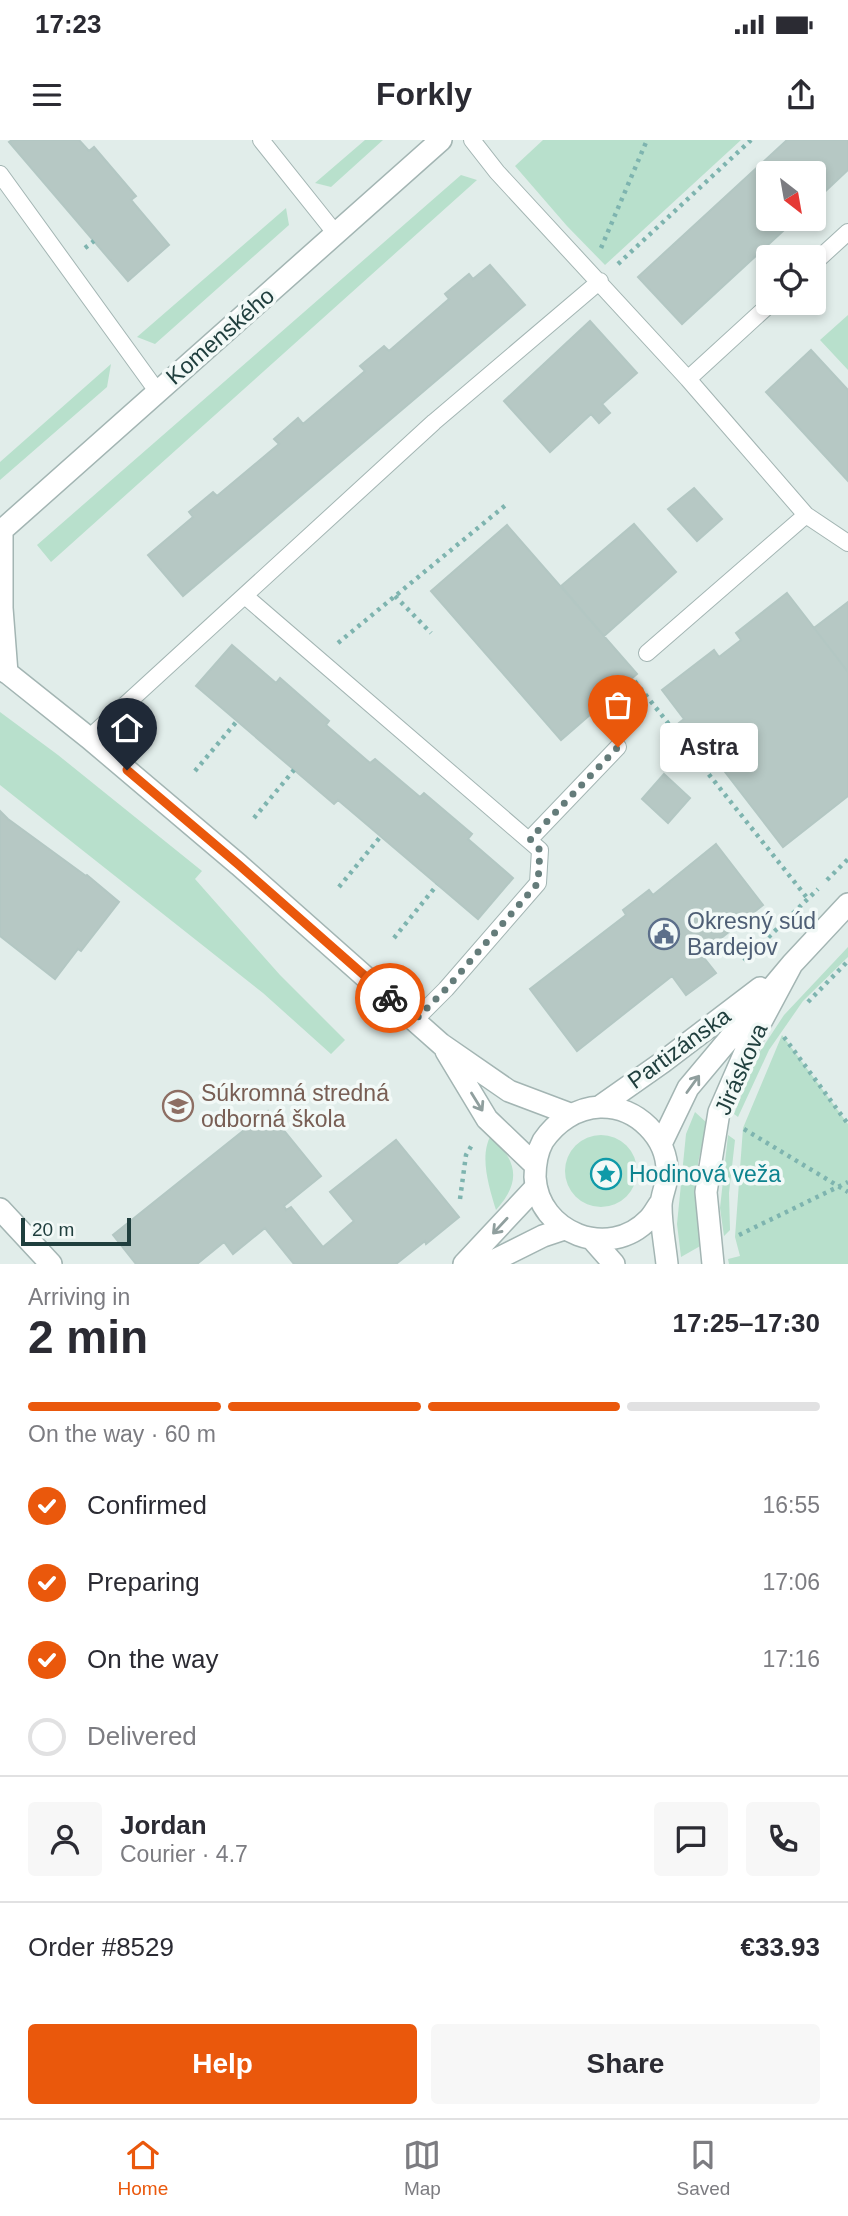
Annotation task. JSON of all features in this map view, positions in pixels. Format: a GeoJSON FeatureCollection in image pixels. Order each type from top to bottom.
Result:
{"type":"FeatureCollection","features":[{"type":"Feature","properties":{"kind":"street","name":"Komenského"},"geometry":{"type":"LineString","coordinates":[[1,531],[441,140]]}},
{"type":"Feature","properties":{"kind":"street"},"geometry":{"type":"LineString","coordinates":[[1,531],[4,670],[239,865],[441,1044],[509,1091],[570,1114]]}},
{"type":"Feature","properties":{"kind":"street","name":"Partizánska"},"geometry":{"type":"LineString","coordinates":[[661,1144],[688,1088],[792,964],[848,904]]}},
{"type":"Feature","properties":{"kind":"street","name":"Partizánska"},"geometry":{"type":"LineString","coordinates":[[599,1107],[792,964]]}},
{"type":"Feature","properties":{"kind":"street","name":"Jiráskova"},"geometry":{"type":"LineString","coordinates":[[713,1264],[706,1192],[719,1112],[746,1049],[792,964]]}},
{"type":"Feature","properties":{"kind":"street"},"geometry":{"type":"LineString","coordinates":[[441,1044],[487,1119],[535,1164]]}},
{"type":"Feature","properties":{"kind":"street"},"geometry":{"type":"LineString","coordinates":[[599,1107],[618,1109],[635,1116],[650,1128],[661,1144],[666,1158],[666,1188],[661,1202],[649,1219],[633,1231],[613,1239],[592,1239],[564,1229],[551,1218],[536,1187],[535,1164],[541,1144],[553,1127],[570,1114],[599,1107]]}},
{"type":"Feature","properties":{"kind":"street"},"geometry":{"type":"LineString","coordinates":[[464,1264],[536,1187]]}},
{"type":"Feature","properties":{"kind":"street"},"geometry":{"type":"LineString","coordinates":[[661,1202],[667,1264]]}},
{"type":"Feature","properties":{"kind":"street"},"geometry":{"type":"LineString","coordinates":[[0,1209],[51,1264]]}},
{"type":"Feature","properties":{"kind":"street"},"geometry":{"type":"LineString","coordinates":[[487,1264],[543,1236],[564,1229]]}},
{"type":"Feature","properties":{"kind":"street"},"geometry":{"type":"LineString","coordinates":[[592,1239],[614,1264]]}},
{"type":"Feature","properties":{"kind":"lane"},"geometry":{"type":"LineString","coordinates":[[261,140],[336,234]]}},
{"type":"Feature","properties":{"kind":"lane"},"geometry":{"type":"LineString","coordinates":[[472,140],[497,172],[688,379],[806,514],[848,543]]}},
{"type":"Feature","properties":{"kind":"lane"},"geometry":{"type":"LineString","coordinates":[[0,174],[157,391]]}},
{"type":"Feature","properties":{"kind":"lane"},"geometry":{"type":"LineString","coordinates":[[826,252],[848,232]]}},
{"type":"Feature","properties":{"kind":"lane"},"geometry":{"type":"LineString","coordinates":[[89,738],[594,276]]}},
{"type":"Feature","properties":{"kind":"lane"},"geometry":{"type":"LineString","coordinates":[[688,379],[758,315]]}},
{"type":"Feature","properties":{"kind":"lane"},"geometry":{"type":"LineString","coordinates":[[647,653],[806,514]]}},
{"type":"Feature","properties":{"kind":"lane"},"geometry":{"type":"LineString","coordinates":[[245,596],[540,850],[538,883],[446,989],[415,1020]]}},
{"type":"Feature","properties":{"kind":"lane"},"geometry":{"type":"LineString","coordinates":[[530,839],[618,747]]}},
{"type":"Feature","properties":{"kind":"path"},"geometry":{"type":"LineString","coordinates":[[594,276],[597,257],[647,140]]}},
{"type":"Feature","properties":{"kind":"path"},"geometry":{"type":"LineString","coordinates":[[594,276],[751,140]]}},
{"type":"Feature","properties":{"kind":"path"},"geometry":{"type":"LineString","coordinates":[[319,658],[507,504]]}},
{"type":"Feature","properties":{"kind":"path"},"geometry":{"type":"LineString","coordinates":[[395,596],[431,633]]}},
{"type":"Feature","properties":{"kind":"path"},"geometry":{"type":"LineString","coordinates":[[618,747],[606,703],[633,679],[808,899]]}},
{"type":"Feature","properties":{"kind":"path"},"geometry":{"type":"LineString","coordinates":[[195,771],[237,721]]}},
{"type":"Feature","properties":{"kind":"path"},"geometry":{"type":"LineString","coordinates":[[254,818],[294,770]]}},
{"type":"Feature","properties":{"kind":"path"},"geometry":{"type":"LineString","coordinates":[[339,887],[381,836]]}},
{"type":"Feature","properties":{"kind":"path"},"geometry":{"type":"LineString","coordinates":[[739,967],[848,859]]}},
{"type":"Feature","properties":{"kind":"path"},"geometry":{"type":"LineString","coordinates":[[394,938],[437,884]]}},
{"type":"Feature","properties":{"kind":"path"},"geometry":{"type":"LineString","coordinates":[[806,1003],[848,961]]}},
{"type":"Feature","properties":{"kind":"path"},"geometry":{"type":"LineString","coordinates":[[777,1046],[782,1035],[848,1124]]}},
{"type":"Feature","properties":{"kind":"path"},"geometry":{"type":"LineString","coordinates":[[741,1141],[743,1128],[848,1192]]}},
{"type":"Feature","properties":{"kind":"path"},"geometry":{"type":"LineString","coordinates":[[734,1227],[735,1237],[848,1182]]}},
{"type":"Feature","properties":{"kind":"green space"},"geometry":{"type":"Polygon","coordinates":[[[365,140],[383,140],[331,187],[315,183],[365,140]]]}},
{"type":"Feature","properties":{"kind":"green space"},"geometry":{"type":"Polygon","coordinates":[[[543,140],[741,140],[605,265],[515,166],[543,140]]]}},
{"type":"Feature","properties":{"kind":"green space"},"geometry":{"type":"Polygon","coordinates":[[[461,175],[477,180],[51,562],[37,545],[461,175]]]}},
{"type":"Feature","properties":{"kind":"green space"},"geometry":{"type":"Polygon","coordinates":[[[286,208],[289,225],[155,344],[137,337],[286,208]]]}},
{"type":"Feature","properties":{"kind":"green space"},"geometry":{"type":"Polygon","coordinates":[[[848,315],[848,370],[820,340],[848,315]]]}},
{"type":"Feature","properties":{"kind":"green space"},"geometry":{"type":"Polygon","coordinates":[[[111,364],[107,387],[0,480],[0,462],[111,364]]]}},
{"type":"Feature","properties":{"kind":"green space"},"geometry":{"type":"Polygon","coordinates":[[[0,712],[202,871],[195,879],[280,975],[345,1040],[331,1054],[263,993],[0,785],[0,712]]]}},
{"type":"Feature","properties":{"kind":"green space"},"geometry":{"type":"Polygon","coordinates":[[[848,947],[848,957],[803,1001],[769,1050],[738,1117],[734,1114],[757,1056],[784,1015],[848,947]]]}},
{"type":"Feature","properties":{"kind":"green space"},"geometry":{"type":"Polygon","coordinates":[[[782,1035],[848,1124],[848,1264],[729,1264],[728,1259],[740,1256],[735,1237],[743,1128],[782,1035]]]}},
{"type":"Feature","properties":{"kind":"green space"},"geometry":{"type":"Polygon","coordinates":[[[695,1112],[707,1123],[698,1163],[697,1208],[702,1245],[681,1257],[677,1224],[686,1134],[695,1112]]]}},
{"type":"Feature","properties":{"kind":"green space"},"geometry":{"type":"Polygon","coordinates":[[[491,1135],[506,1154],[513,1172],[510,1190],[496,1210],[485,1162],[487,1143],[491,1135]]]}},
{"type":"Feature","properties":{"kind":"green space"},"geometry":{"type":"Polygon","coordinates":[[[601,1135],[621,1141],[631,1151],[637,1171],[631,1191],[621,1201],[601,1207],[581,1201],[571,1191],[565,1171],[571,1151],[581,1141],[601,1135]]]}},
{"type":"Feature","properties":{"kind":"green space"},"geometry":{"type":"Polygon","coordinates":[[[728,1135],[735,1140],[729,1193],[730,1230],[724,1236],[720,1208],[728,1135]]]}},
{"type":"Feature","properties":{"kind":"building"},"geometry":{"type":"Polygon","coordinates":[[[79,140],[89,151],[94,147],[136,196],[131,200],[169,245],[128,281],[9,142],[79,140]]]}},
{"type":"Feature","properties":{"kind":"building"},"geometry":{"type":"Polygon","coordinates":[[[787,140],[848,140],[848,170],[826,191],[826,161],[764,161],[787,140]]]}},
{"type":"Feature","properties":{"kind":"building"},"geometry":{"type":"Polygon","coordinates":[[[756,169],[756,231],[783,231],[768,245],[756,245],[756,256],[682,324],[638,277],[756,169]]]}},
{"type":"Feature","properties":{"kind":"building"},"geometry":{"type":"Polygon","coordinates":[[[490,265],[525,305],[183,596],[148,555],[193,517],[189,512],[213,492],[217,496],[279,444],[274,439],[298,418],[303,424],[365,371],[360,366],[384,346],[389,351],[449,299],[445,294],[469,274],[473,279],[490,265]]]}},
{"type":"Feature","properties":{"kind":"building"},"geometry":{"type":"Polygon","coordinates":[[[590,321],[637,373],[602,404],[610,413],[599,423],[591,414],[550,452],[504,401],[590,321]]]}},
{"type":"Feature","properties":{"kind":"building"},"geometry":{"type":"Polygon","coordinates":[[[811,350],[848,390],[848,481],[766,392],[811,350]]]}},
{"type":"Feature","properties":{"kind":"building"},"geometry":{"type":"Polygon","coordinates":[[[694,488],[722,519],[697,541],[668,509],[694,488]]]}},
{"type":"Feature","properties":{"kind":"building"},"geometry":{"type":"Polygon","coordinates":[[[634,524],[676,572],[604,636],[561,586],[634,524]]]}},
{"type":"Feature","properties":{"kind":"building"},"geometry":{"type":"Polygon","coordinates":[[[507,525],[637,674],[561,740],[431,591],[507,525]]]}},
{"type":"Feature","properties":{"kind":"building"},"geometry":{"type":"Polygon","coordinates":[[[787,593],[848,672],[848,796],[783,847],[695,733],[690,736],[679,723],[684,719],[662,690],[714,650],[719,657],[741,640],[736,633],[787,593]]]}},
{"type":"Feature","properties":{"kind":"building"},"geometry":{"type":"Polygon","coordinates":[[[848,602],[848,672],[814,628],[848,602]]]}},
{"type":"Feature","properties":{"kind":"building"},"geometry":{"type":"Polygon","coordinates":[[[232,645],[276,683],[280,678],[329,721],[326,725],[370,763],[375,759],[420,797],[424,793],[472,834],[468,839],[513,878],[478,919],[338,800],[334,804],[196,686],[232,645]]]}},
{"type":"Feature","properties":{"kind":"building"},"geometry":{"type":"Polygon","coordinates":[[[664,774],[690,798],[668,823],[642,799],[664,774]]]}},
{"type":"Feature","properties":{"kind":"building"},"geometry":{"type":"Polygon","coordinates":[[[0,811],[119,902],[55,979],[0,936],[0,811]]]}},
{"type":"Feature","properties":{"kind":"building","name":"Okresný súd Bardejov"},"geometry":{"type":"Polygon","coordinates":[[[716,844],[763,905],[701,954],[716,973],[686,995],[672,976],[577,1051],[530,989],[626,915],[623,910],[649,890],[653,895],[716,844]]]}},
{"type":"Feature","properties":{"kind":"building"},"geometry":{"type":"Polygon","coordinates":[[[268,1111],[321,1176],[284,1206],[286,1210],[291,1207],[323,1247],[354,1221],[330,1192],[396,1140],[459,1217],[396,1264],[294,1264],[265,1228],[233,1254],[224,1242],[197,1264],[136,1264],[113,1235],[268,1111]]]}},
{"type":"Feature","properties":{"kind":"way so far"},"geometry":{"type":"LineString","coordinates":[[390,998],[415,1020],[446,989],[538,883],[540,850],[530,839],[618,747]]}},
{"type":"Feature","properties":{"kind":"place","name":"Astra"},"geometry":{"type":"Point","coordinates":[618,747]}},
{"type":"Feature","properties":{"kind":"place","name":"Okresný súd Bardejov"},"geometry":{"type":"Point","coordinates":[664,934]}},
{"type":"Feature","properties":{"kind":"place","name":"Súkromná stredná odborná škola"},"geometry":{"type":"Point","coordinates":[178,1106]}},
{"type":"Feature","properties":{"kind":"place","name":"Hodinová veža"},"geometry":{"type":"Point","coordinates":[606,1174]}},
{"type":"Feature","properties":{"kind":"route"},"geometry":{"type":"LineString","coordinates":[[127,770],[390,998]]}}]}
